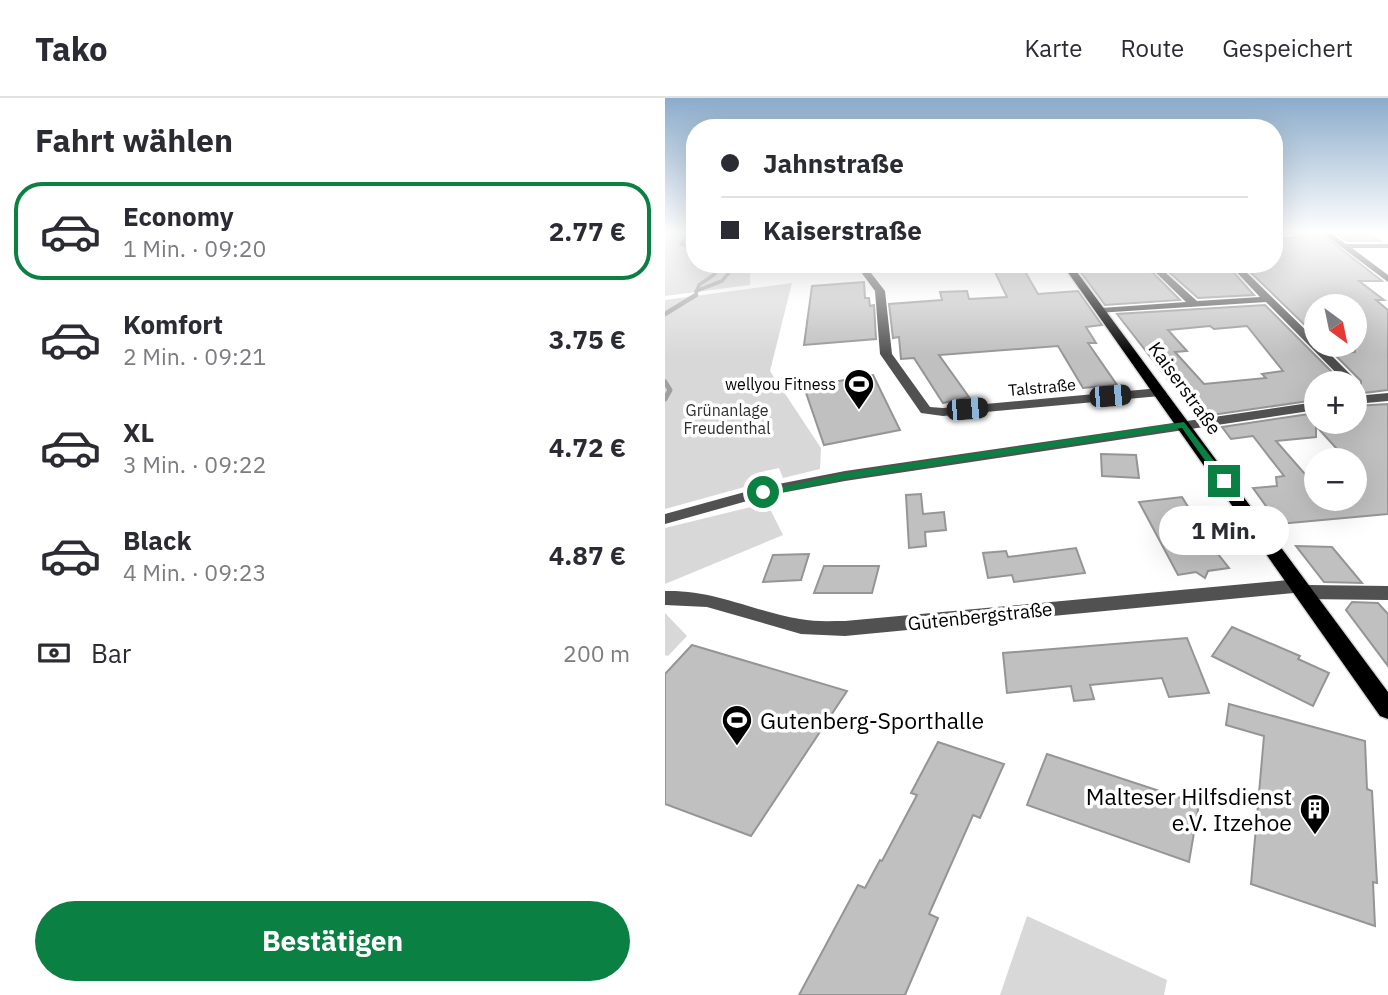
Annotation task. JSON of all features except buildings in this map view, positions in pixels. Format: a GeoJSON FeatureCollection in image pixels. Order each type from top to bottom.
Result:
{"type":"FeatureCollection","features":[{"type":"Feature","properties":{"kind":"main road","name":"Kaiserstraße"},"geometry":{"type":"LineString","coordinates":[[1073,273],[1388,709]]}},
{"type":"Feature","properties":{"kind":"street","name":"Talstraße"},"geometry":{"type":"LineString","coordinates":[[866,273],[880,291],[886,354],[926,410],[943,412],[1160,392]]}},
{"type":"Feature","properties":{"kind":"street"},"geometry":{"type":"LineString","coordinates":[[1161,273],[1194,304]]}},
{"type":"Feature","properties":{"kind":"street"},"geometry":{"type":"LineString","coordinates":[[1242,273],[1341,371]]}},
{"type":"Feature","properties":{"kind":"street"},"geometry":{"type":"LineString","coordinates":[[1101,311],[1267,299]]}},
{"type":"Feature","properties":{"kind":"street"},"geometry":{"type":"LineString","coordinates":[[1369,398],[1388,397]]}},
{"type":"Feature","properties":{"kind":"street"},"geometry":{"type":"LineString","coordinates":[[665,519],[763,492],[845,476],[1304,408]]}},
{"type":"Feature","properties":{"kind":"street","name":"Gutenbergstraße"},"geometry":{"type":"LineString","coordinates":[[665,598],[710,599],[796,626],[819,629],[917,623],[1181,594],[1301,589],[1388,593]]}},
{"type":"Feature","properties":{"kind":"green space"},"geometry":{"type":"Polygon","coordinates":[[[665,273],[750,273],[750,285],[665,296],[665,273]]]}},
{"type":"Feature","properties":{"kind":"green space","name":"Grünanlage Freudenthal"},"geometry":{"type":"Polygon","coordinates":[[[792,283],[770,371],[821,448],[820,469],[783,478],[779,468],[757,473],[759,483],[665,509],[665,300],[792,283]]]}},
{"type":"Feature","properties":{"kind":"green space"},"geometry":{"type":"Polygon","coordinates":[[[767,503],[783,535],[665,584],[665,528],[767,503]]]}},
{"type":"Feature","properties":{"kind":"green space"},"geometry":{"type":"Polygon","coordinates":[[[665,613],[687,636],[668,656],[665,655],[665,613]]]}},
{"type":"Feature","properties":{"kind":"green space"},"geometry":{"type":"Polygon","coordinates":[[[1027,916],[1167,980],[1164,995],[1000,995],[1027,916]]]}},
{"type":"Feature","properties":{"kind":"waterway"},"geometry":{"type":"LineString","coordinates":[[697,291],[699,285],[714,273]]}},
{"type":"Feature","properties":{"kind":"waterway"},"geometry":{"type":"LineString","coordinates":[[697,291],[722,281],[729,273]]}},
{"type":"Feature","properties":{"kind":"waterway"},"geometry":{"type":"LineString","coordinates":[[665,314],[696,295],[693,297]]}},
{"type":"Feature","properties":{"kind":"waterway"},"geometry":{"type":"LineString","coordinates":[[665,382],[670,390],[665,399]]}},
{"type":"Feature","properties":{"kind":"place","name":"wellyou Fitness"},"geometry":{"type":"Point","coordinates":[859,411]}},
{"type":"Feature","properties":{"kind":"place","name":"Gutenberg-Sporthalle"},"geometry":{"type":"Point","coordinates":[737,747]}},
{"type":"Feature","properties":{"kind":"place","name":"Malteser Hilfsdienst e.V. Itzehoe"},"geometry":{"type":"Point","coordinates":[1315,836]}},
{"type":"Feature","properties":{"kind":"route"},"geometry":{"type":"LineString","coordinates":[[763,492],[845,476],[1184,425],[1224,481]]}}]}
